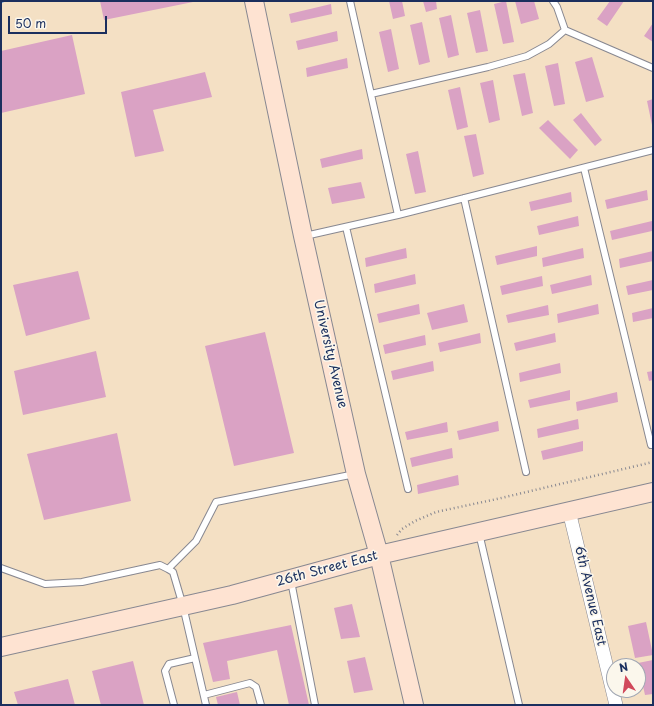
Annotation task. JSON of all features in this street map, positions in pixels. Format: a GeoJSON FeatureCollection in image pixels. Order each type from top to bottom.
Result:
{"type":"FeatureCollection","features":[{"type":"Feature","properties":{"kind":"street","name":"University Avenue"},"geometry":{"type":"LineString","coordinates":[[254,1],[356,474],[379,555],[414,705]]}},
{"type":"Feature","properties":{"kind":"street","name":"26th Street East"},"geometry":{"type":"LineString","coordinates":[[1,647],[183,606],[290,580],[379,555],[653,492]]}},
{"type":"Feature","properties":{"kind":"street","name":"6th Avenue East"},"geometry":{"type":"LineString","coordinates":[[570,511],[616,705]]}},
{"type":"Feature","properties":{"kind":"lane"},"geometry":{"type":"LineString","coordinates":[[350,1],[398,215]]}},
{"type":"Feature","properties":{"kind":"lane"},"geometry":{"type":"LineString","coordinates":[[553,1],[557,7],[565,30],[653,68]]}},
{"type":"Feature","properties":{"kind":"lane"},"geometry":{"type":"LineString","coordinates":[[371,94],[488,67],[527,56],[549,44],[565,30]]}},
{"type":"Feature","properties":{"kind":"lane"},"geometry":{"type":"LineString","coordinates":[[304,236],[398,215],[653,150]]}},
{"type":"Feature","properties":{"kind":"lane"},"geometry":{"type":"LineString","coordinates":[[584,168],[651,445]]}},
{"type":"Feature","properties":{"kind":"lane"},"geometry":{"type":"LineString","coordinates":[[464,198],[526,472]]}},
{"type":"Feature","properties":{"kind":"lane"},"geometry":{"type":"LineString","coordinates":[[346,227],[408,489]]}},
{"type":"Feature","properties":{"kind":"lane"},"geometry":{"type":"LineString","coordinates":[[168,569],[196,541],[216,502],[356,474]]}},
{"type":"Feature","properties":{"kind":"lane"},"geometry":{"type":"LineString","coordinates":[[479,532],[519,705]]}},
{"type":"Feature","properties":{"kind":"lane"},"geometry":{"type":"LineString","coordinates":[[1,568],[45,584],[82,582],[160,565],[173,572],[183,606],[206,705]]}},
{"type":"Feature","properties":{"kind":"lane"},"geometry":{"type":"LineString","coordinates":[[290,580],[315,705]]}},
{"type":"Feature","properties":{"kind":"lane"},"geometry":{"type":"LineString","coordinates":[[174,705],[165,671],[169,664],[195,658]]}},
{"type":"Feature","properties":{"kind":"lane"},"geometry":{"type":"LineString","coordinates":[[204,695],[250,683],[256,687],[261,705]]}},
{"type":"Feature","properties":{"kind":"path"},"geometry":{"type":"LineString","coordinates":[[379,555],[402,529],[415,521],[436,512],[653,462]]}},
{"type":"Feature","properties":{"kind":"building"},"geometry":{"type":"Polygon","coordinates":[[[100,1],[192,1],[193,2],[104,20],[100,1]]]}},
{"type":"Feature","properties":{"kind":"building"},"geometry":{"type":"Polygon","coordinates":[[[389,1],[402,1],[405,16],[393,19],[389,1]]]}},
{"type":"Feature","properties":{"kind":"building"},"geometry":{"type":"Polygon","coordinates":[[[423,1],[436,1],[437,9],[426,12],[423,1]]]}},
{"type":"Feature","properties":{"kind":"building"},"geometry":{"type":"Polygon","coordinates":[[[506,1],[514,42],[503,44],[494,4],[506,1]]]}},
{"type":"Feature","properties":{"kind":"building"},"geometry":{"type":"Polygon","coordinates":[[[515,1],[534,1],[539,19],[521,24],[515,1]]]}},
{"type":"Feature","properties":{"kind":"building"},"geometry":{"type":"Polygon","coordinates":[[[610,1],[624,1],[607,26],[597,19],[610,1]]]}},
{"type":"Feature","properties":{"kind":"building"},"geometry":{"type":"Polygon","coordinates":[[[331,4],[332,14],[291,23],[289,14],[331,4]]]}},
{"type":"Feature","properties":{"kind":"building"},"geometry":{"type":"Polygon","coordinates":[[[480,10],[488,51],[476,53],[467,13],[480,10]]]}},
{"type":"Feature","properties":{"kind":"building"},"geometry":{"type":"Polygon","coordinates":[[[451,15],[459,55],[448,58],[439,18],[451,15]]]}},
{"type":"Feature","properties":{"kind":"building"},"geometry":{"type":"Polygon","coordinates":[[[422,22],[430,62],[419,65],[410,25],[422,22]]]}},
{"type":"Feature","properties":{"kind":"building"},"geometry":{"type":"Polygon","coordinates":[[[653,23],[653,42],[644,36],[653,23]]]}},
{"type":"Feature","properties":{"kind":"building"},"geometry":{"type":"Polygon","coordinates":[[[391,29],[399,69],[388,72],[379,32],[391,29]]]}},
{"type":"Feature","properties":{"kind":"building"},"geometry":{"type":"Polygon","coordinates":[[[337,31],[338,41],[298,50],[296,41],[337,31]]]}},
{"type":"Feature","properties":{"kind":"building"},"geometry":{"type":"Polygon","coordinates":[[[72,35],[85,94],[1,113],[1,51],[72,35]]]}},
{"type":"Feature","properties":{"kind":"building"},"geometry":{"type":"Polygon","coordinates":[[[592,57],[604,97],[586,102],[575,62],[592,57]]]}},
{"type":"Feature","properties":{"kind":"building"},"geometry":{"type":"Polygon","coordinates":[[[347,58],[348,68],[307,77],[306,68],[347,58]]]}},
{"type":"Feature","properties":{"kind":"building"},"geometry":{"type":"Polygon","coordinates":[[[558,63],[565,104],[554,106],[545,66],[558,63]]]}},
{"type":"Feature","properties":{"kind":"building"},"geometry":{"type":"Polygon","coordinates":[[[205,72],[212,97],[153,110],[164,151],[135,157],[121,92],[205,72]]]}},
{"type":"Feature","properties":{"kind":"building"},"geometry":{"type":"Polygon","coordinates":[[[525,73],[533,113],[522,116],[513,75],[525,73]]]}},
{"type":"Feature","properties":{"kind":"building"},"geometry":{"type":"Polygon","coordinates":[[[493,80],[500,120],[489,123],[480,83],[493,80]]]}},
{"type":"Feature","properties":{"kind":"building"},"geometry":{"type":"Polygon","coordinates":[[[460,87],[468,127],[457,130],[448,90],[460,87]]]}},
{"type":"Feature","properties":{"kind":"building"},"geometry":{"type":"Polygon","coordinates":[[[653,99],[653,124],[652,125],[647,101],[653,99]]]}},
{"type":"Feature","properties":{"kind":"building"},"geometry":{"type":"Polygon","coordinates":[[[581,113],[602,140],[595,146],[573,120],[581,113]]]}},
{"type":"Feature","properties":{"kind":"building"},"geometry":{"type":"Polygon","coordinates":[[[548,120],[578,150],[570,159],[539,128],[548,120]]]}},
{"type":"Feature","properties":{"kind":"building"},"geometry":{"type":"Polygon","coordinates":[[[476,134],[484,174],[473,177],[464,136],[476,134]]]}},
{"type":"Feature","properties":{"kind":"building"},"geometry":{"type":"Polygon","coordinates":[[[362,149],[363,159],[322,168],[320,159],[362,149]]]}},
{"type":"Feature","properties":{"kind":"building"},"geometry":{"type":"Polygon","coordinates":[[[418,151],[426,192],[415,194],[406,154],[418,151]]]}},
{"type":"Feature","properties":{"kind":"building"},"geometry":{"type":"Polygon","coordinates":[[[361,182],[365,198],[332,204],[328,188],[361,182]]]}},
{"type":"Feature","properties":{"kind":"building"},"geometry":{"type":"Polygon","coordinates":[[[647,190],[648,200],[607,209],[605,200],[647,190]]]}},
{"type":"Feature","properties":{"kind":"building"},"geometry":{"type":"Polygon","coordinates":[[[571,192],[572,202],[531,211],[529,202],[571,192]]]}},
{"type":"Feature","properties":{"kind":"building"},"geometry":{"type":"Polygon","coordinates":[[[578,216],[579,226],[539,235],[537,226],[578,216]]]}},
{"type":"Feature","properties":{"kind":"building"},"geometry":{"type":"Polygon","coordinates":[[[652,221],[652,231],[612,240],[610,231],[652,221]]]}},
{"type":"Feature","properties":{"kind":"building"},"geometry":{"type":"Polygon","coordinates":[[[537,246],[537,256],[497,265],[495,256],[537,246]]]}},
{"type":"Feature","properties":{"kind":"building"},"geometry":{"type":"Polygon","coordinates":[[[406,248],[407,258],[366,267],[365,258],[406,248]]]}},
{"type":"Feature","properties":{"kind":"building"},"geometry":{"type":"Polygon","coordinates":[[[583,248],[584,258],[543,267],[542,258],[583,248]]]}},
{"type":"Feature","properties":{"kind":"building"},"geometry":{"type":"Polygon","coordinates":[[[653,251],[653,261],[620,268],[619,259],[653,251]]]}},
{"type":"Feature","properties":{"kind":"building"},"geometry":{"type":"Polygon","coordinates":[[[78,271],[90,319],[26,336],[13,285],[78,271]]]}},
{"type":"Feature","properties":{"kind":"building"},"geometry":{"type":"Polygon","coordinates":[[[415,274],[416,284],[375,293],[374,284],[415,274]]]}},
{"type":"Feature","properties":{"kind":"building"},"geometry":{"type":"Polygon","coordinates":[[[591,275],[592,285],[552,294],[550,285],[591,275]]]}},
{"type":"Feature","properties":{"kind":"building"},"geometry":{"type":"Polygon","coordinates":[[[542,276],[543,286],[502,295],[500,286],[542,276]]]}},
{"type":"Feature","properties":{"kind":"building"},"geometry":{"type":"Polygon","coordinates":[[[653,280],[653,290],[628,295],[626,286],[653,280]]]}},
{"type":"Feature","properties":{"kind":"building"},"geometry":{"type":"Polygon","coordinates":[[[419,304],[420,314],[379,323],[377,314],[419,304]]]}},
{"type":"Feature","properties":{"kind":"building"},"geometry":{"type":"Polygon","coordinates":[[[464,304],[468,322],[432,330],[427,313],[464,304]]]}},
{"type":"Feature","properties":{"kind":"building"},"geometry":{"type":"Polygon","coordinates":[[[598,304],[599,314],[558,323],[557,314],[598,304]]]}},
{"type":"Feature","properties":{"kind":"building"},"geometry":{"type":"Polygon","coordinates":[[[548,305],[549,315],[508,323],[506,315],[548,305]]]}},
{"type":"Feature","properties":{"kind":"building"},"geometry":{"type":"Polygon","coordinates":[[[653,308],[653,318],[633,322],[632,313],[653,308]]]}},
{"type":"Feature","properties":{"kind":"building"},"geometry":{"type":"Polygon","coordinates":[[[265,332],[294,453],[234,466],[205,346],[265,332]]]}},
{"type":"Feature","properties":{"kind":"building"},"geometry":{"type":"Polygon","coordinates":[[[480,333],[481,343],[440,352],[438,343],[480,333]]]}},
{"type":"Feature","properties":{"kind":"building"},"geometry":{"type":"Polygon","coordinates":[[[555,333],[556,342],[516,351],[514,343],[555,333]]]}},
{"type":"Feature","properties":{"kind":"building"},"geometry":{"type":"Polygon","coordinates":[[[425,335],[426,345],[385,354],[383,345],[425,335]]]}},
{"type":"Feature","properties":{"kind":"building"},"geometry":{"type":"Polygon","coordinates":[[[96,351],[106,397],[23,415],[14,371],[96,351]]]}},
{"type":"Feature","properties":{"kind":"building"},"geometry":{"type":"Polygon","coordinates":[[[433,361],[434,371],[393,380],[391,371],[433,361]]]}},
{"type":"Feature","properties":{"kind":"building"},"geometry":{"type":"Polygon","coordinates":[[[560,363],[561,373],[520,382],[519,373],[560,363]]]}},
{"type":"Feature","properties":{"kind":"building"},"geometry":{"type":"Polygon","coordinates":[[[653,371],[653,380],[649,381],[647,372],[653,371]]]}},
{"type":"Feature","properties":{"kind":"building"},"geometry":{"type":"Polygon","coordinates":[[[570,390],[570,400],[530,408],[528,400],[570,390]]]}},
{"type":"Feature","properties":{"kind":"building"},"geometry":{"type":"Polygon","coordinates":[[[617,392],[618,402],[577,411],[576,402],[617,392]]]}},
{"type":"Feature","properties":{"kind":"building"},"geometry":{"type":"Polygon","coordinates":[[[578,419],[579,429],[538,438],[537,429],[578,419]]]}},
{"type":"Feature","properties":{"kind":"building"},"geometry":{"type":"Polygon","coordinates":[[[498,421],[499,431],[459,440],[457,431],[498,421]]]}},
{"type":"Feature","properties":{"kind":"building"},"geometry":{"type":"Polygon","coordinates":[[[447,422],[448,432],[407,440],[405,432],[447,422]]]}},
{"type":"Feature","properties":{"kind":"building"},"geometry":{"type":"Polygon","coordinates":[[[117,433],[131,501],[44,520],[27,454],[117,433]]]}},
{"type":"Feature","properties":{"kind":"building"},"geometry":{"type":"Polygon","coordinates":[[[583,441],[583,451],[543,460],[541,451],[583,441]]]}},
{"type":"Feature","properties":{"kind":"building"},"geometry":{"type":"Polygon","coordinates":[[[452,448],[453,458],[412,467],[410,458],[452,448]]]}},
{"type":"Feature","properties":{"kind":"building"},"geometry":{"type":"Polygon","coordinates":[[[458,475],[459,485],[418,494],[417,485],[458,475]]]}},
{"type":"Feature","properties":{"kind":"building"},"geometry":{"type":"Polygon","coordinates":[[[352,604],[360,637],[341,639],[334,608],[352,604]]]}},
{"type":"Feature","properties":{"kind":"building"},"geometry":{"type":"Polygon","coordinates":[[[646,622],[653,655],[635,658],[628,626],[646,622]]]}},
{"type":"Feature","properties":{"kind":"building"},"geometry":{"type":"Polygon","coordinates":[[[291,625],[309,705],[289,705],[277,650],[227,661],[230,679],[213,682],[203,643],[291,625]]]}},
{"type":"Feature","properties":{"kind":"building"},"geometry":{"type":"Polygon","coordinates":[[[365,657],[373,690],[354,693],[347,661],[365,657]]]}},
{"type":"Feature","properties":{"kind":"building"},"geometry":{"type":"Polygon","coordinates":[[[653,660],[653,694],[646,695],[646,661],[653,660]]]}},
{"type":"Feature","properties":{"kind":"building"},"geometry":{"type":"Polygon","coordinates":[[[133,661],[144,705],[101,705],[92,671],[133,661]]]}},
{"type":"Feature","properties":{"kind":"building"},"geometry":{"type":"Polygon","coordinates":[[[68,679],[75,705],[18,705],[14,692],[68,679]]]}},
{"type":"Feature","properties":{"kind":"building"},"geometry":{"type":"Polygon","coordinates":[[[237,692],[240,705],[218,705],[216,697],[237,692]]]}}]}
